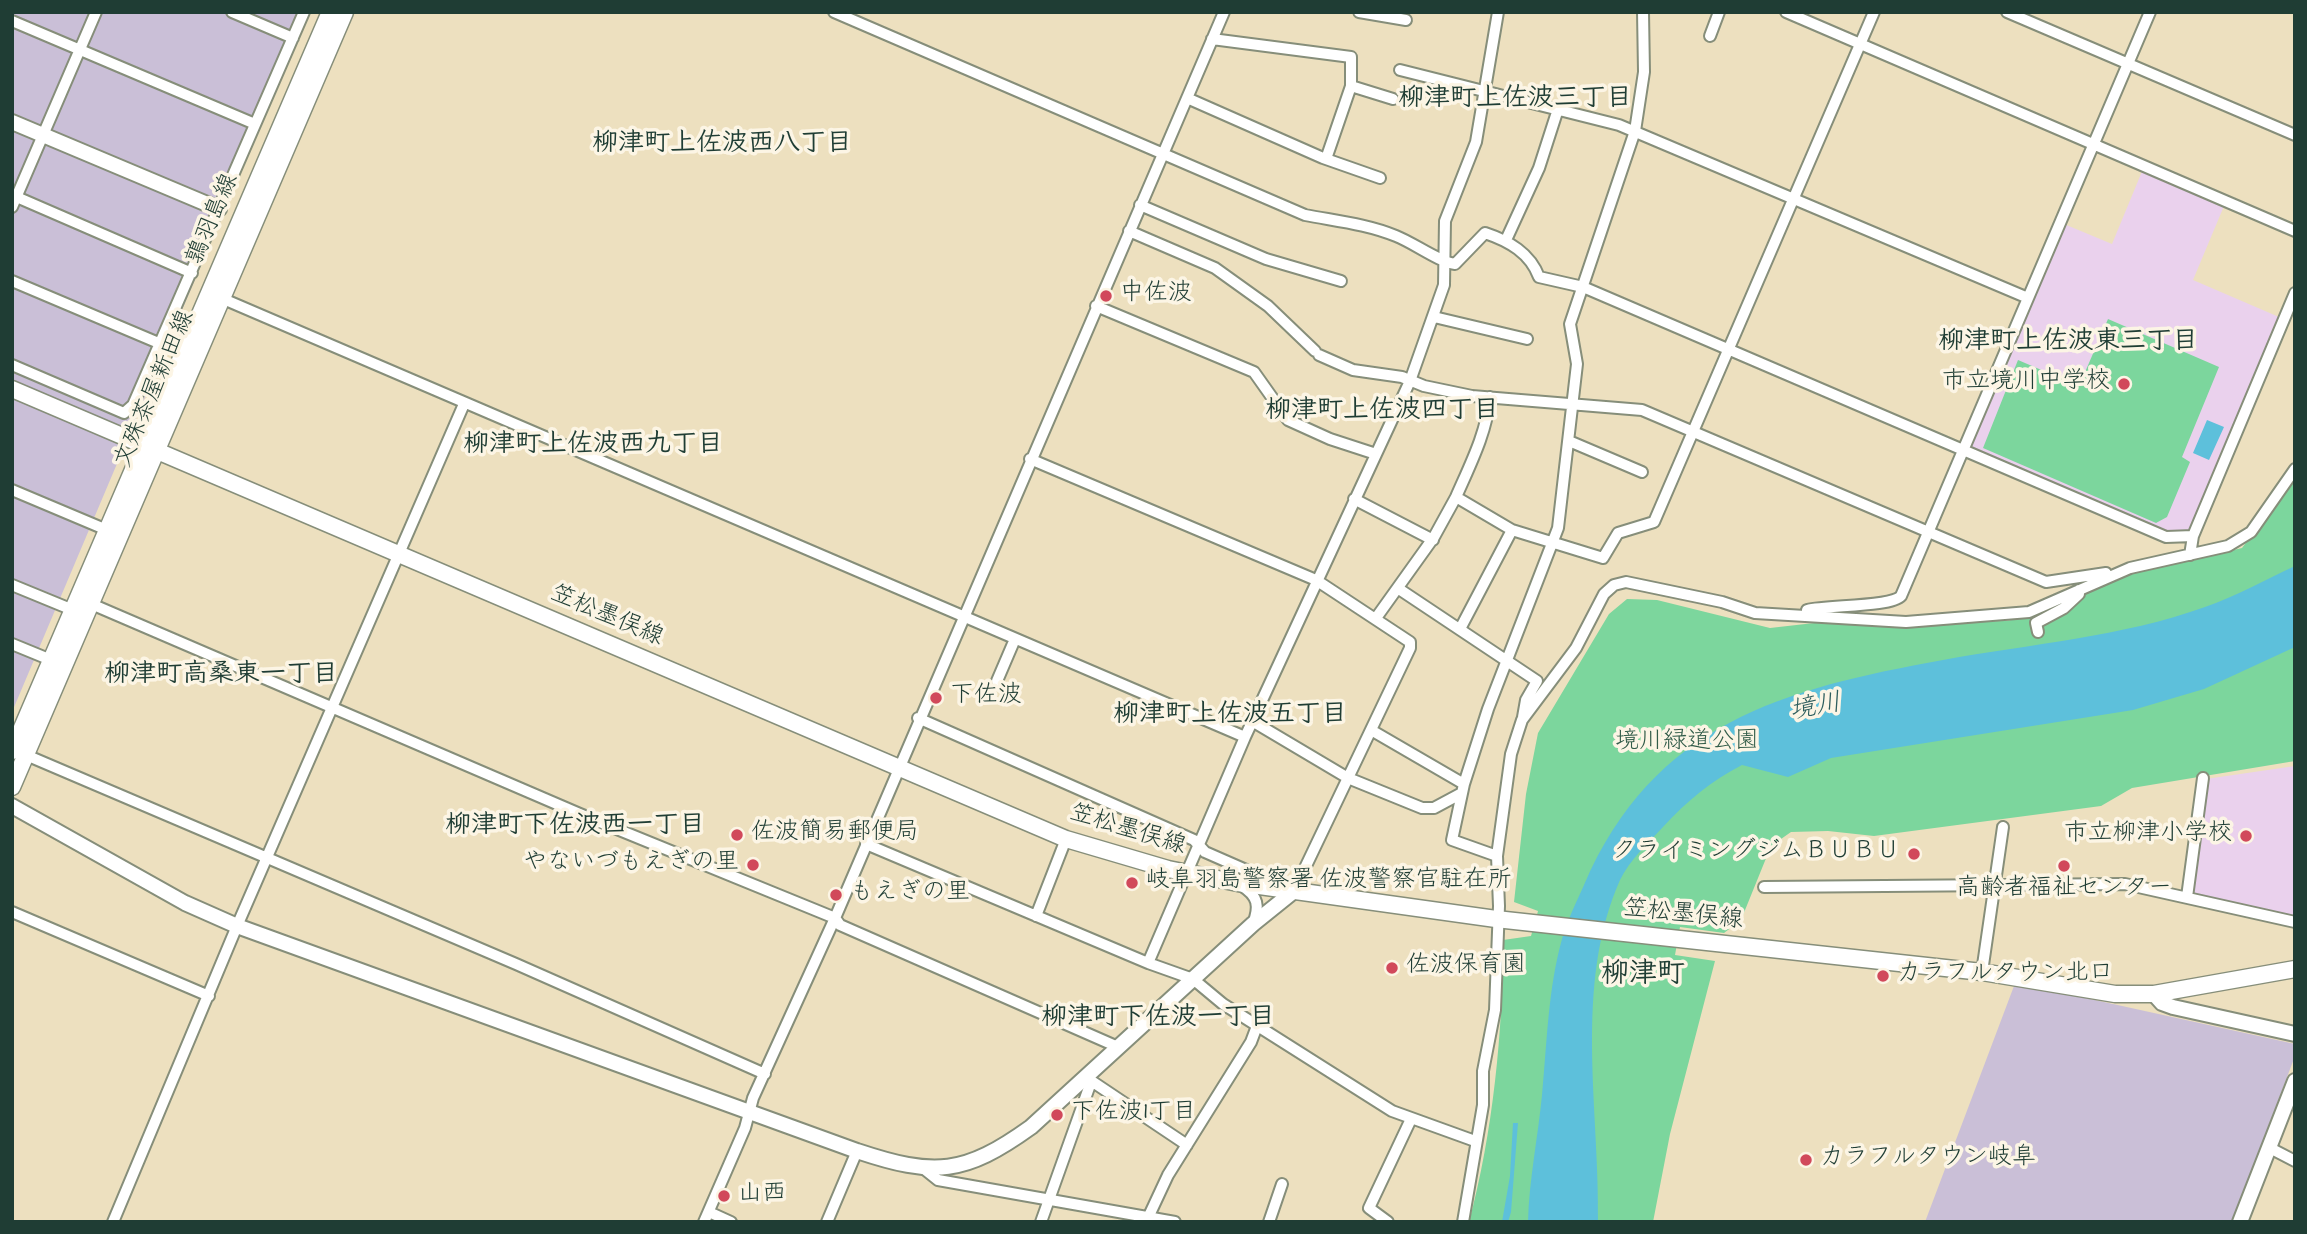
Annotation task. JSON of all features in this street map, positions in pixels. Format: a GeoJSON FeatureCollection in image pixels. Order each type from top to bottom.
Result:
{"type":"FeatureCollection","features":[{"type":"Feature","properties":{"kind":"main road","name":"鶉羽島線"},"geometry":{"type":"LineString","coordinates":[[149,447],[330,12]]}},
{"type":"Feature","properties":{"kind":"main road","name":"文殊茶屋新田線"},"geometry":{"type":"LineString","coordinates":[[12,787],[19,753],[89,603],[149,447],[221,298],[345,12]]}},
{"type":"Feature","properties":{"kind":"main road","name":"笠松墨俣線"},"geometry":{"type":"LineString","coordinates":[[12,389],[1066,839],[1187,873],[1238,883],[1496,919],[1982,972],[2115,994],[2154,994],[2295,969]]}},
{"type":"Feature","properties":{"kind":"main road"},"geometry":{"type":"LineString","coordinates":[[19,753],[51,660],[107,530],[149,447]]}},
{"type":"Feature","properties":{"kind":"street"},"geometry":{"type":"LineString","coordinates":[[96,12],[14,200],[192,272]]}},
{"type":"Feature","properties":{"kind":"street"},"geometry":{"type":"LineString","coordinates":[[232,12],[293,38]]}},
{"type":"Feature","properties":{"kind":"street"},"geometry":{"type":"LineString","coordinates":[[12,365],[124,413],[133,405],[304,12]]}},
{"type":"Feature","properties":{"kind":"street"},"geometry":{"type":"LineString","coordinates":[[834,12],[1305,215],[1369,227],[1396,236],[1447,263],[1455,264],[1485,233],[1506,240],[1534,263],[1539,277],[1583,288],[2166,537],[2193,536]]}},
{"type":"Feature","properties":{"kind":"street"},"geometry":{"type":"LineString","coordinates":[[731,1222],[707,1217],[765,1074],[835,918],[918,718],[1224,12]]}},
{"type":"Feature","properties":{"kind":"street"},"geometry":{"type":"LineString","coordinates":[[1359,12],[1406,20]]}},
{"type":"Feature","properties":{"kind":"street"},"geometry":{"type":"LineString","coordinates":[[1148,963],[1252,721],[1410,381],[1434,317],[1444,285],[1447,263],[1448,210],[1476,142],[1498,12]]}},
{"type":"Feature","properties":{"kind":"street"},"geometry":{"type":"LineString","coordinates":[[1497,856],[1452,840],[1463,789],[1507,659],[1554,541],[1577,364],[1570,324],[1635,131],[1644,72],[1643,12]]}},
{"type":"Feature","properties":{"kind":"street"},"geometry":{"type":"LineString","coordinates":[[1710,36],[1719,12]]}},
{"type":"Feature","properties":{"kind":"street"},"geometry":{"type":"LineString","coordinates":[[1786,12],[2295,231]]}},
{"type":"Feature","properties":{"kind":"street"},"geometry":{"type":"LineString","coordinates":[[1456,497],[1512,530],[1603,558],[1618,533],[1654,522],[1874,12]]}},
{"type":"Feature","properties":{"kind":"street"},"geometry":{"type":"LineString","coordinates":[[2007,12],[2295,135]]}},
{"type":"Feature","properties":{"kind":"street"},"geometry":{"type":"LineString","coordinates":[[1800,614],[1836,604],[1889,604],[1896,601],[2150,12]]}},
{"type":"Feature","properties":{"kind":"street"},"geometry":{"type":"LineString","coordinates":[[12,21],[255,124]]}},
{"type":"Feature","properties":{"kind":"street"},"geometry":{"type":"LineString","coordinates":[[1212,39],[1351,57],[1351,86],[1326,159]]}},
{"type":"Feature","properties":{"kind":"street"},"geometry":{"type":"LineString","coordinates":[[1400,70],[1485,89],[1635,131],[2028,298]]}},
{"type":"Feature","properties":{"kind":"street"},"geometry":{"type":"LineString","coordinates":[[1351,86],[1393,99]]}},
{"type":"Feature","properties":{"kind":"street"},"geometry":{"type":"LineString","coordinates":[[1187,99],[1326,159],[1380,178]]}},
{"type":"Feature","properties":{"kind":"street"},"geometry":{"type":"LineString","coordinates":[[1506,240],[1539,168],[1558,109]]}},
{"type":"Feature","properties":{"kind":"street"},"geometry":{"type":"LineString","coordinates":[[12,122],[219,209]]}},
{"type":"Feature","properties":{"kind":"street"},"geometry":{"type":"LineString","coordinates":[[1140,205],[1266,259],[1341,281]]}},
{"type":"Feature","properties":{"kind":"street"},"geometry":{"type":"LineString","coordinates":[[1129,231],[1215,268],[1268,306],[1317,353],[1353,370],[1490,397],[1642,410],[2046,582],[2053,583],[2104,572],[2112,575]]}},
{"type":"Feature","properties":{"kind":"street"},"geometry":{"type":"LineString","coordinates":[[12,281],[161,344]]}},
{"type":"Feature","properties":{"kind":"street"},"geometry":{"type":"LineString","coordinates":[[2190,555],[2193,536],[2295,293]]}},
{"type":"Feature","properties":{"kind":"street"},"geometry":{"type":"LineString","coordinates":[[221,298],[1245,737]]}},
{"type":"Feature","properties":{"kind":"street"},"geometry":{"type":"LineString","coordinates":[[1096,306],[1254,372],[1288,420],[1330,439],[1376,454]]}},
{"type":"Feature","properties":{"kind":"street"},"geometry":{"type":"LineString","coordinates":[[1434,317],[1527,339]]}},
{"type":"Feature","properties":{"kind":"street"},"geometry":{"type":"LineString","coordinates":[[1376,618],[1433,540],[1456,497],[1474,459],[1489,411],[1490,397]]}},
{"type":"Feature","properties":{"kind":"street"},"geometry":{"type":"LineString","coordinates":[[113,1222],[266,858],[464,404]]}},
{"type":"Feature","properties":{"kind":"street"},"geometry":{"type":"LineString","coordinates":[[1569,440],[1643,472]]}},
{"type":"Feature","properties":{"kind":"street"},"geometry":{"type":"LineString","coordinates":[[12,806],[175,898],[237,926],[858,1151],[923,1168],[956,1167],[996,1153],[1031,1127],[1088,1079],[1118,1047],[1253,923],[1294,891],[1410,648],[1410,642],[1316,580],[1030,459]]}},
{"type":"Feature","properties":{"kind":"street"},"geometry":{"type":"LineString","coordinates":[[1522,720],[1576,648],[1604,594],[1614,585],[1626,582],[1722,602],[1755,613],[1906,622],[2012,615],[2029,612],[2112,575],[2242,540],[2251,532],[2295,469]]}},
{"type":"Feature","properties":{"kind":"street"},"geometry":{"type":"LineString","coordinates":[[12,490],[107,530]]}},
{"type":"Feature","properties":{"kind":"street"},"geometry":{"type":"LineString","coordinates":[[1354,499],[1433,540]]}},
{"type":"Feature","properties":{"kind":"street"},"geometry":{"type":"LineString","coordinates":[[1460,629],[1512,530]]}},
{"type":"Feature","properties":{"kind":"street"},"geometry":{"type":"LineString","coordinates":[[12,584],[68,608]]}},
{"type":"Feature","properties":{"kind":"street"},"geometry":{"type":"LineString","coordinates":[[1399,589],[1537,681],[1526,700],[1511,754],[1497,856],[1499,906],[1496,919],[1495,1010],[1483,1071],[1483,1105],[1463,1222]]}},
{"type":"Feature","properties":{"kind":"street"},"geometry":{"type":"LineString","coordinates":[[2038,632],[2036,623],[2064,608],[2079,594],[2079,590]]}},
{"type":"Feature","properties":{"kind":"street"},"geometry":{"type":"LineString","coordinates":[[89,603],[580,814],[835,918],[840,925],[1118,1047]]}},
{"type":"Feature","properties":{"kind":"street"},"geometry":{"type":"LineString","coordinates":[[997,681],[1015,639]]}},
{"type":"Feature","properties":{"kind":"street"},"geometry":{"type":"LineString","coordinates":[[12,644],[51,660]]}},
{"type":"Feature","properties":{"kind":"street"},"geometry":{"type":"LineString","coordinates":[[918,718],[1194,840],[1205,852],[1294,891]]}},
{"type":"Feature","properties":{"kind":"street"},"geometry":{"type":"LineString","coordinates":[[1252,721],[1348,778],[1422,808],[1434,808],[1463,789]]}},
{"type":"Feature","properties":{"kind":"street"},"geometry":{"type":"LineString","coordinates":[[1371,730],[1463,789]]}},
{"type":"Feature","properties":{"kind":"street"},"geometry":{"type":"LineString","coordinates":[[19,753],[765,1074]]}},
{"type":"Feature","properties":{"kind":"street"},"geometry":{"type":"LineString","coordinates":[[2187,897],[2203,778]]}},
{"type":"Feature","properties":{"kind":"street"},"geometry":{"type":"LineString","coordinates":[[1982,972],[2003,827]]}},
{"type":"Feature","properties":{"kind":"street"},"geometry":{"type":"LineString","coordinates":[[1036,916],[1066,839]]}},
{"type":"Feature","properties":{"kind":"street"},"geometry":{"type":"LineString","coordinates":[[866,844],[1148,963],[1193,979],[1257,1026],[1356,1089],[1411,1119],[1475,1141]]}},
{"type":"Feature","properties":{"kind":"street"},"geometry":{"type":"LineString","coordinates":[[1238,883],[1252,892],[1257,902],[1259,910],[1253,923]]}},
{"type":"Feature","properties":{"kind":"street"},"geometry":{"type":"LineString","coordinates":[[1765,887],[2125,884],[2295,922]]}},
{"type":"Feature","properties":{"kind":"street"},"geometry":{"type":"LineString","coordinates":[[12,912],[209,996]]}},
{"type":"Feature","properties":{"kind":"street"},"geometry":{"type":"LineString","coordinates":[[2154,994],[2162,1003],[2173,1007],[2295,1034]]}},
{"type":"Feature","properties":{"kind":"street"},"geometry":{"type":"LineString","coordinates":[[1147,1219],[1187,1145],[1251,1042],[1257,1026]]}},
{"type":"Feature","properties":{"kind":"street"},"geometry":{"type":"LineString","coordinates":[[1088,1079],[1187,1145]]}},
{"type":"Feature","properties":{"kind":"street"},"geometry":{"type":"LineString","coordinates":[[1041,1222],[1063,1165],[1088,1079]]}},
{"type":"Feature","properties":{"kind":"street"},"geometry":{"type":"LineString","coordinates":[[2240,1222],[2267,1147],[2295,1081]]}},
{"type":"Feature","properties":{"kind":"street"},"geometry":{"type":"LineString","coordinates":[[1388,1222],[1369,1208],[1411,1119]]}},
{"type":"Feature","properties":{"kind":"street"},"geometry":{"type":"LineString","coordinates":[[2267,1147],[2295,1161]]}},
{"type":"Feature","properties":{"kind":"street"},"geometry":{"type":"LineString","coordinates":[[827,1222],[858,1151]]}},
{"type":"Feature","properties":{"kind":"street"},"geometry":{"type":"LineString","coordinates":[[923,1168],[938,1180],[1175,1222]]}},
{"type":"Feature","properties":{"kind":"street"},"geometry":{"type":"LineString","coordinates":[[1269,1222],[1282,1184]]}},
{"type":"Feature","properties":{"kind":"shaded area"},"geometry":{"type":"Polygon","coordinates":[[[12,12],[308,12],[12,712],[12,12]]]}},
{"type":"Feature","properties":{"kind":"shaded area","name":"市立境川中学校"},"geometry":{"type":"Polygon","coordinates":[[[2143,169],[2224,206],[2193,280],[2279,317],[2190,530],[2163,533],[1969,450],[2064,224],[2112,244],[2143,169]]]}},
{"type":"Feature","properties":{"kind":"shaded area","name":"市立柳津小学校"},"geometry":{"type":"Polygon","coordinates":[[[2295,766],[2295,918],[2190,893],[2206,779],[2295,766]]]}},
{"type":"Feature","properties":{"kind":"shaded area"},"geometry":{"type":"Polygon","coordinates":[[[2014,986],[2072,995],[2295,1044],[2295,1056],[2232,1222],[1925,1222],[2014,986]]]}},
{"type":"Feature","properties":{"kind":"green space"},"geometry":{"type":"Polygon","coordinates":[[[2108,319],[2219,367],[2182,457],[2190,462],[2167,517],[2156,523],[1983,448],[2018,360],[2079,386],[2108,319]]]}},
{"type":"Feature","properties":{"kind":"green space","name":"境川緑道公園"},"geometry":{"type":"Polygon","coordinates":[[[2295,477],[2295,761],[2132,788],[2101,806],[1874,836],[1828,831],[1791,832],[1771,846],[1741,920],[1724,933],[1680,927],[1675,955],[1715,961],[1670,1134],[1653,1222],[1469,1222],[1484,1153],[1495,1082],[1503,940],[1531,936],[1538,911],[1514,902],[1526,794],[1538,733],[1609,614],[1627,599],[1657,600],[1770,628],[1814,623],[2005,621],[2029,617],[2128,574],[2242,548],[2295,477]]]}},
{"type":"Feature","properties":{"kind":"water"},"geometry":{"type":"Polygon","coordinates":[[[2207,420],[2224,427],[2209,460],[2193,453],[2207,420]]]}},
{"type":"Feature","properties":{"kind":"water","name":"境川"},"geometry":{"type":"Polygon","coordinates":[[[2295,566],[2295,647],[2204,689],[2133,710],[1831,758],[1788,777],[1742,765],[1690,800],[1640,852],[1620,880],[1606,921],[1597,962],[1592,1049],[1598,1222],[1528,1222],[1551,997],[1564,932],[1584,885],[1613,830],[1647,786],[1686,750],[1730,723],[1778,701],[1829,685],[1943,660],[2141,626],[2217,603],[2295,566]]]}},
{"type":"Feature","properties":{"kind":"water"},"geometry":{"type":"Polygon","coordinates":[[[1513,1123],[1518,1123],[1511,1212],[1508,1222],[1502,1222],[1510,1176],[1513,1123]]]}},
{"type":"Feature","properties":{"kind":"place","name":"中佐波"},"geometry":{"type":"Point","coordinates":[1106,296]}},
{"type":"Feature","properties":{"kind":"place","name":"市立境川中学校"},"geometry":{"type":"Point","coordinates":[2124,384]}},
{"type":"Feature","properties":{"kind":"place","name":"下佐波"},"geometry":{"type":"Point","coordinates":[936,698]}},
{"type":"Feature","properties":{"kind":"place","name":"佐波簡易郵便局"},"geometry":{"type":"Point","coordinates":[737,835]}},
{"type":"Feature","properties":{"kind":"place","name":"市立柳津小学校"},"geometry":{"type":"Point","coordinates":[2246,836]}},
{"type":"Feature","properties":{"kind":"place","name":"クライミングジムＢＵＢＵ"},"geometry":{"type":"Point","coordinates":[1914,854]}},
{"type":"Feature","properties":{"kind":"place","name":"やないづもえぎの里"},"geometry":{"type":"Point","coordinates":[753,865]}},
{"type":"Feature","properties":{"kind":"place","name":"高齢者福祉センター"},"geometry":{"type":"Point","coordinates":[2064,866]}},
{"type":"Feature","properties":{"kind":"place","name":"岐阜羽島警察署 佐波警察官駐在所"},"geometry":{"type":"Point","coordinates":[1132,883]}},
{"type":"Feature","properties":{"kind":"place","name":"もえぎの里"},"geometry":{"type":"Point","coordinates":[836,895]}},
{"type":"Feature","properties":{"kind":"place","name":"佐波保育園"},"geometry":{"type":"Point","coordinates":[1392,968]}},
{"type":"Feature","properties":{"kind":"place","name":"カラフルタウン北口"},"geometry":{"type":"Point","coordinates":[1883,976]}},
{"type":"Feature","properties":{"kind":"place","name":"下佐波1丁目"},"geometry":{"type":"Point","coordinates":[1057,1115]}},
{"type":"Feature","properties":{"kind":"place","name":"カラフルタウン岐阜"},"geometry":{"type":"Point","coordinates":[1806,1160]}},
{"type":"Feature","properties":{"kind":"place","name":"山西"},"geometry":{"type":"Point","coordinates":[724,1196]}},
{"type":"Feature","properties":{"kind":"district","name":"柳津町上佐波三丁目"},"geometry":{"type":"Point","coordinates":[1515,101]}},
{"type":"Feature","properties":{"kind":"district","name":"柳津町上佐波西八丁目"},"geometry":{"type":"Point","coordinates":[722,146]}},
{"type":"Feature","properties":{"kind":"district","name":"柳津町上佐波東三丁目"},"geometry":{"type":"Point","coordinates":[2068,344]}},
{"type":"Feature","properties":{"kind":"district","name":"柳津町上佐波四丁目"},"geometry":{"type":"Point","coordinates":[1382,413]}},
{"type":"Feature","properties":{"kind":"district","name":"柳津町上佐波西九丁目"},"geometry":{"type":"Point","coordinates":[593,447]}},
{"type":"Feature","properties":{"kind":"district","name":"柳津町高桑東一丁目"},"geometry":{"type":"Point","coordinates":[221,677]}},
{"type":"Feature","properties":{"kind":"district","name":"柳津町上佐波五丁目"},"geometry":{"type":"Point","coordinates":[1230,717]}},
{"type":"Feature","properties":{"kind":"district","name":"柳津町下佐波西一丁目"},"geometry":{"type":"Point","coordinates":[575,828]}},
{"type":"Feature","properties":{"kind":"district","name":"柳津町"},"geometry":{"type":"Point","coordinates":[1643,977]}},
{"type":"Feature","properties":{"kind":"district","name":"柳津町下佐波一丁目"},"geometry":{"type":"Point","coordinates":[1158,1020]}}]}
